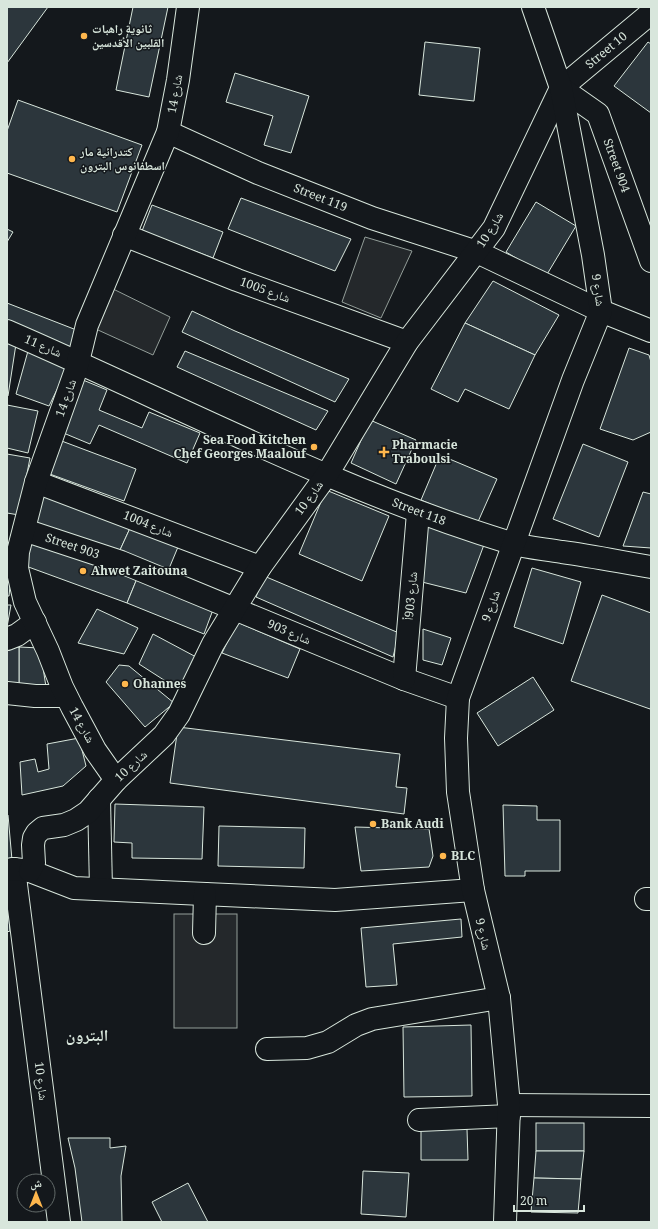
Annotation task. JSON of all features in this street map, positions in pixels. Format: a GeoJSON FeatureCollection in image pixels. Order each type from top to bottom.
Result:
{"type":"FeatureCollection","features":[{"type":"Feature","properties":{"kind":"street","name":"شارع 14"},"geometry":{"type":"LineString","coordinates":[[116,780],[95,750],[66,696],[25,602],[17,568],[18,552],[36,482],[78,361],[87,326],[168,132],[178,80],[188,7]]}},
{"type":"Feature","properties":{"kind":"street","name":"شارع 9"},"geometry":{"type":"LineString","coordinates":[[505,1222],[509,1110],[499,998],[473,890],[458,792],[456,738],[458,698],[573,380],[601,311],[593,255],[561,88],[533,7]]}},
{"type":"Feature","properties":{"kind":"street","name":"Street 10"},"geometry":{"type":"LineString","coordinates":[[561,88],[651,13]]}},
{"type":"Feature","properties":{"kind":"street","name":"شارع 10"},"geometry":{"type":"LineString","coordinates":[[59,1222],[17,870],[34,863],[33,845],[34,838],[37,833],[43,828],[64,825],[76,820],[88,812],[116,780],[164,735],[179,714],[213,644],[260,567],[326,476],[407,342],[494,228],[561,88]]}},
{"type":"Feature","properties":{"kind":"street","name":"Street 904"},"geometry":{"type":"LineString","coordinates":[[561,88],[598,114],[651,261]]}},
{"type":"Feature","properties":{"kind":"street","name":"Street 119"},"geometry":{"type":"LineString","coordinates":[[168,132],[258,173],[372,218],[477,252],[601,311],[651,331]]}},
{"type":"Feature","properties":{"kind":"street","name":"شارع 1005"},"geometry":{"type":"LineString","coordinates":[[124,235],[237,280],[407,342]]}},
{"type":"Feature","properties":{"kind":"street","name":"شارع 11"},"geometry":{"type":"LineString","coordinates":[[7,331],[78,361],[160,401],[326,476]]}},
{"type":"Feature","properties":{"kind":"street","name":"Street 118"},"geometry":{"type":"LineString","coordinates":[[326,476],[418,513],[513,544],[651,567]]}},
{"type":"Feature","properties":{"kind":"street","name":"شارع 1004"},"geometry":{"type":"LineString","coordinates":[[36,482],[260,567]]}},
{"type":"Feature","properties":{"kind":"street","name":"شارع 903أ"},"geometry":{"type":"LineString","coordinates":[[404,679],[418,513]]}},
{"type":"Feature","properties":{"kind":"street","name":"Street 903"},"geometry":{"type":"LineString","coordinates":[[24,530],[121,562]]}},
{"type":"Feature","properties":{"kind":"street","name":"شارع 903"},"geometry":{"type":"LineString","coordinates":[[121,562],[404,679],[458,698]]}},
{"type":"Feature","properties":{"kind":"street"},"geometry":{"type":"LineString","coordinates":[[7,639],[17,635],[35,622]]}},
{"type":"Feature","properties":{"kind":"street"},"geometry":{"type":"LineString","coordinates":[[7,693],[35,696],[66,696]]}},
{"type":"Feature","properties":{"kind":"street"},"geometry":{"type":"LineString","coordinates":[[99,799],[101,889]]}},
{"type":"Feature","properties":{"kind":"street"},"geometry":{"type":"LineString","coordinates":[[17,870],[74,888],[335,900],[473,890]]}},
{"type":"Feature","properties":{"kind":"street"},"geometry":{"type":"LineString","coordinates":[[204,933],[205,894]]}},
{"type":"Feature","properties":{"kind":"street"},"geometry":{"type":"LineString","coordinates":[[267,1049],[307,1048],[328,1042],[356,1025],[372,1019],[499,998]]}},
{"type":"Feature","properties":{"kind":"street"},"geometry":{"type":"LineString","coordinates":[[419,1120],[509,1110],[651,1106]]}},
{"type":"Feature","properties":{"kind":"shaded area"},"geometry":{"type":"Polygon","coordinates":[[[365,237],[412,251],[381,318],[342,302],[365,237]]]}},
{"type":"Feature","properties":{"kind":"shaded area"},"geometry":{"type":"Polygon","coordinates":[[[103,284],[170,317],[153,355],[87,325],[103,284]]]}},
{"type":"Feature","properties":{"kind":"shaded area"},"geometry":{"type":"Polygon","coordinates":[[[174,914],[237,914],[237,1028],[174,1028],[174,914]]]}},
{"type":"Feature","properties":{"kind":"building"},"geometry":{"type":"Polygon","coordinates":[[[7,7],[48,7],[7,63],[7,7]]]}},
{"type":"Feature","properties":{"kind":"building"},"geometry":{"type":"Polygon","coordinates":[[[133,7],[168,7],[149,97],[116,90],[133,7]]]}},
{"type":"Feature","properties":{"kind":"building"},"geometry":{"type":"Polygon","coordinates":[[[425,42],[480,48],[474,101],[419,95],[425,42]]]}},
{"type":"Feature","properties":{"kind":"building"},"geometry":{"type":"Polygon","coordinates":[[[648,42],[651,44],[651,113],[614,86],[648,42]]]}},
{"type":"Feature","properties":{"kind":"building"},"geometry":{"type":"Polygon","coordinates":[[[235,73],[309,96],[291,153],[264,145],[273,116],[226,102],[235,73]]]}},
{"type":"Feature","properties":{"kind":"building","name":"كتدرائية مار اسطفانوس البترون"},"geometry":{"type":"Polygon","coordinates":[[[18,100],[142,145],[117,212],[7,173],[7,131],[18,100]]]}},
{"type":"Feature","properties":{"kind":"building"},"geometry":{"type":"Polygon","coordinates":[[[241,198],[351,239],[335,271],[228,229],[241,198]]]}},
{"type":"Feature","properties":{"kind":"building"},"geometry":{"type":"Polygon","coordinates":[[[536,202],[576,226],[546,276],[506,252],[536,202]]]}},
{"type":"Feature","properties":{"kind":"building"},"geometry":{"type":"Polygon","coordinates":[[[152,205],[223,232],[213,258],[142,231],[152,205]]]}},
{"type":"Feature","properties":{"kind":"building"},"geometry":{"type":"Polygon","coordinates":[[[7,229],[13,232],[7,242],[7,229]]]}},
{"type":"Feature","properties":{"kind":"building"},"geometry":{"type":"Polygon","coordinates":[[[493,281],[559,315],[535,355],[465,323],[493,281]]]}},
{"type":"Feature","properties":{"kind":"building"},"geometry":{"type":"Polygon","coordinates":[[[7,303],[79,331],[69,349],[7,323],[7,303]]]}},
{"type":"Feature","properties":{"kind":"building"},"geometry":{"type":"Polygon","coordinates":[[[192,311],[235,331],[349,379],[335,402],[182,332],[192,311]]]}},
{"type":"Feature","properties":{"kind":"building"},"geometry":{"type":"Polygon","coordinates":[[[465,323],[535,355],[509,409],[465,389],[458,402],[431,389],[465,323]]]}},
{"type":"Feature","properties":{"kind":"building"},"geometry":{"type":"Polygon","coordinates":[[[7,339],[16,344],[8,396],[7,396],[7,339]]]}},
{"type":"Feature","properties":{"kind":"building"},"geometry":{"type":"Polygon","coordinates":[[[629,348],[649,355],[651,362],[651,432],[633,440],[600,429],[629,348]]]}},
{"type":"Feature","properties":{"kind":"building"},"geometry":{"type":"Polygon","coordinates":[[[28,351],[69,365],[49,406],[16,394],[28,351]]]}},
{"type":"Feature","properties":{"kind":"building"},"geometry":{"type":"Polygon","coordinates":[[[185,351],[328,411],[316,430],[177,367],[185,351]]]}},
{"type":"Feature","properties":{"kind":"building"},"geometry":{"type":"Polygon","coordinates":[[[83,380],[107,390],[99,410],[142,428],[149,412],[200,433],[187,463],[99,425],[90,444],[61,432],[83,380]]]}},
{"type":"Feature","properties":{"kind":"building"},"geometry":{"type":"Polygon","coordinates":[[[7,405],[38,411],[28,453],[7,448],[7,405]]]}},
{"type":"Feature","properties":{"kind":"building","name":"Pharmacie Traboulsi"},"geometry":{"type":"Polygon","coordinates":[[[370,420],[416,440],[396,484],[351,463],[370,420]]]}},
{"type":"Feature","properties":{"kind":"building"},"geometry":{"type":"Polygon","coordinates":[[[59,440],[136,469],[124,501],[47,473],[59,440]]]}},
{"type":"Feature","properties":{"kind":"building"},"geometry":{"type":"Polygon","coordinates":[[[583,444],[628,462],[599,537],[553,519],[583,444]]]}},
{"type":"Feature","properties":{"kind":"building"},"geometry":{"type":"Polygon","coordinates":[[[7,454],[30,458],[19,515],[7,513],[7,454]]]}},
{"type":"Feature","properties":{"kind":"building"},"geometry":{"type":"Polygon","coordinates":[[[440,455],[497,479],[477,524],[421,500],[440,455]]]}},
{"type":"Feature","properties":{"kind":"building"},"geometry":{"type":"Polygon","coordinates":[[[326,490],[389,516],[362,581],[299,554],[326,490]]]}},
{"type":"Feature","properties":{"kind":"building"},"geometry":{"type":"Polygon","coordinates":[[[643,492],[651,494],[651,548],[623,546],[643,492]]]}},
{"type":"Feature","properties":{"kind":"building"},"geometry":{"type":"Polygon","coordinates":[[[41,494],[131,526],[120,550],[34,525],[41,494]]]}},
{"type":"Feature","properties":{"kind":"building"},"geometry":{"type":"Polygon","coordinates":[[[426,523],[485,542],[466,593],[422,582],[426,523]]]}},
{"type":"Feature","properties":{"kind":"building"},"geometry":{"type":"Polygon","coordinates":[[[131,526],[178,547],[168,571],[120,550],[131,526]]]}},
{"type":"Feature","properties":{"kind":"building"},"geometry":{"type":"Polygon","coordinates":[[[34,537],[138,576],[127,603],[23,565],[34,537]]]}},
{"type":"Feature","properties":{"kind":"building"},"geometry":{"type":"Polygon","coordinates":[[[7,566],[12,566],[9,596],[7,596],[7,566]]]}},
{"type":"Feature","properties":{"kind":"building"},"geometry":{"type":"Polygon","coordinates":[[[532,568],[581,582],[563,644],[514,627],[532,568]]]}},
{"type":"Feature","properties":{"kind":"building"},"geometry":{"type":"Polygon","coordinates":[[[138,576],[214,607],[204,634],[127,603],[138,576]]]}},
{"type":"Feature","properties":{"kind":"building"},"geometry":{"type":"Polygon","coordinates":[[[264,576],[399,633],[393,657],[256,597],[264,576]]]}},
{"type":"Feature","properties":{"kind":"building"},"geometry":{"type":"Polygon","coordinates":[[[602,595],[651,613],[650,709],[571,681],[602,595]]]}},
{"type":"Feature","properties":{"kind":"building"},"geometry":{"type":"Polygon","coordinates":[[[7,605],[11,605],[7,627],[7,605]]]}},
{"type":"Feature","properties":{"kind":"building"},"geometry":{"type":"Polygon","coordinates":[[[97,609],[138,628],[124,654],[78,643],[97,609]]]}},
{"type":"Feature","properties":{"kind":"building"},"geometry":{"type":"Polygon","coordinates":[[[237,622],[300,649],[288,678],[222,653],[237,622]]]}},
{"type":"Feature","properties":{"kind":"building"},"geometry":{"type":"Polygon","coordinates":[[[423,629],[451,638],[442,665],[423,660],[423,629]]]}},
{"type":"Feature","properties":{"kind":"building"},"geometry":{"type":"Polygon","coordinates":[[[153,634],[198,658],[181,691],[139,664],[153,634]]]}},
{"type":"Feature","properties":{"kind":"building"},"geometry":{"type":"Polygon","coordinates":[[[19,647],[40,648],[46,687],[19,687],[19,647]]]}},
{"type":"Feature","properties":{"kind":"building"},"geometry":{"type":"Polygon","coordinates":[[[19,647],[19,687],[7,686],[7,648],[19,647]]]}},
{"type":"Feature","properties":{"kind":"building"},"geometry":{"type":"Polygon","coordinates":[[[119,665],[129,666],[174,703],[145,727],[106,682],[119,665]]]}},
{"type":"Feature","properties":{"kind":"building"},"geometry":{"type":"Polygon","coordinates":[[[533,677],[554,710],[498,746],[477,713],[533,677]]]}},
{"type":"Feature","properties":{"kind":"building"},"geometry":{"type":"Polygon","coordinates":[[[178,727],[400,754],[396,787],[407,788],[404,814],[170,783],[178,727]]]}},
{"type":"Feature","properties":{"kind":"building"},"geometry":{"type":"Polygon","coordinates":[[[79,738],[86,766],[63,786],[22,795],[20,762],[35,759],[38,772],[49,769],[47,744],[79,738]]]}},
{"type":"Feature","properties":{"kind":"building"},"geometry":{"type":"Polygon","coordinates":[[[115,804],[204,807],[202,859],[132,858],[132,843],[114,842],[115,804]]]}},
{"type":"Feature","properties":{"kind":"building"},"geometry":{"type":"Polygon","coordinates":[[[503,805],[537,806],[537,820],[560,820],[560,871],[525,871],[525,876],[505,876],[503,805]]]}},
{"type":"Feature","properties":{"kind":"building"},"geometry":{"type":"Polygon","coordinates":[[[8,815],[12,860],[7,860],[8,815]]]}},
{"type":"Feature","properties":{"kind":"building"},"geometry":{"type":"Polygon","coordinates":[[[219,826],[305,828],[304,868],[218,866],[219,826]]]}},
{"type":"Feature","properties":{"kind":"building"},"geometry":{"type":"Polygon","coordinates":[[[355,827],[429,829],[433,856],[429,867],[361,871],[355,827]]]}},
{"type":"Feature","properties":{"kind":"building"},"geometry":{"type":"Polygon","coordinates":[[[7,896],[10,931],[7,932],[7,896]]]}},
{"type":"Feature","properties":{"kind":"building"},"geometry":{"type":"Polygon","coordinates":[[[461,919],[462,937],[393,944],[397,985],[366,987],[361,928],[461,919]]]}},
{"type":"Feature","properties":{"kind":"building"},"geometry":{"type":"Polygon","coordinates":[[[471,1025],[472,1096],[404,1097],[403,1027],[471,1025]]]}},
{"type":"Feature","properties":{"kind":"building"},"geometry":{"type":"Polygon","coordinates":[[[536,1123],[584,1123],[584,1151],[536,1151],[536,1123]]]}},
{"type":"Feature","properties":{"kind":"building"},"geometry":{"type":"Polygon","coordinates":[[[467,1129],[468,1160],[421,1160],[421,1130],[467,1129]]]}},
{"type":"Feature","properties":{"kind":"building"},"geometry":{"type":"Polygon","coordinates":[[[68,1138],[110,1138],[110,1148],[126,1146],[121,1176],[122,1222],[82,1222],[75,1168],[68,1138]]]}},
{"type":"Feature","properties":{"kind":"building"},"geometry":{"type":"Polygon","coordinates":[[[536,1151],[584,1151],[581,1179],[534,1178],[536,1151]]]}},
{"type":"Feature","properties":{"kind":"building"},"geometry":{"type":"Polygon","coordinates":[[[363,1171],[409,1173],[406,1217],[361,1214],[363,1171]]]}},
{"type":"Feature","properties":{"kind":"building"},"geometry":{"type":"Polygon","coordinates":[[[534,1178],[581,1179],[578,1213],[531,1212],[534,1178]]]}},
{"type":"Feature","properties":{"kind":"building"},"geometry":{"type":"Polygon","coordinates":[[[188,1183],[208,1222],[162,1222],[152,1202],[188,1183]]]}},
{"type":"Feature","properties":{"kind":"place","name":"ثانوية راهبات القلبين الأقدسين"},"geometry":{"type":"Point","coordinates":[84,36]}},
{"type":"Feature","properties":{"kind":"place","name":"كتدرائية مار اسطفانوس البترون"},"geometry":{"type":"Point","coordinates":[72,159]}},
{"type":"Feature","properties":{"kind":"place","name":"Sea Food Kitchen Chef Georges Maalouf"},"geometry":{"type":"Point","coordinates":[314,447]}},
{"type":"Feature","properties":{"kind":"place","name":"Pharmacie Traboulsi"},"geometry":{"type":"Point","coordinates":[384,452]}},
{"type":"Feature","properties":{"kind":"place","name":"Ahwet Zaitouna"},"geometry":{"type":"Point","coordinates":[83,571]}},
{"type":"Feature","properties":{"kind":"place","name":"Ohannes"},"geometry":{"type":"Point","coordinates":[125,684]}},
{"type":"Feature","properties":{"kind":"place","name":"Bank Audi"},"geometry":{"type":"Point","coordinates":[373,824]}},
{"type":"Feature","properties":{"kind":"place","name":"BLC"},"geometry":{"type":"Point","coordinates":[443,856]}},
{"type":"Feature","properties":{"kind":"district","name":"البترون"},"geometry":{"type":"Point","coordinates":[87,1035]}}]}
